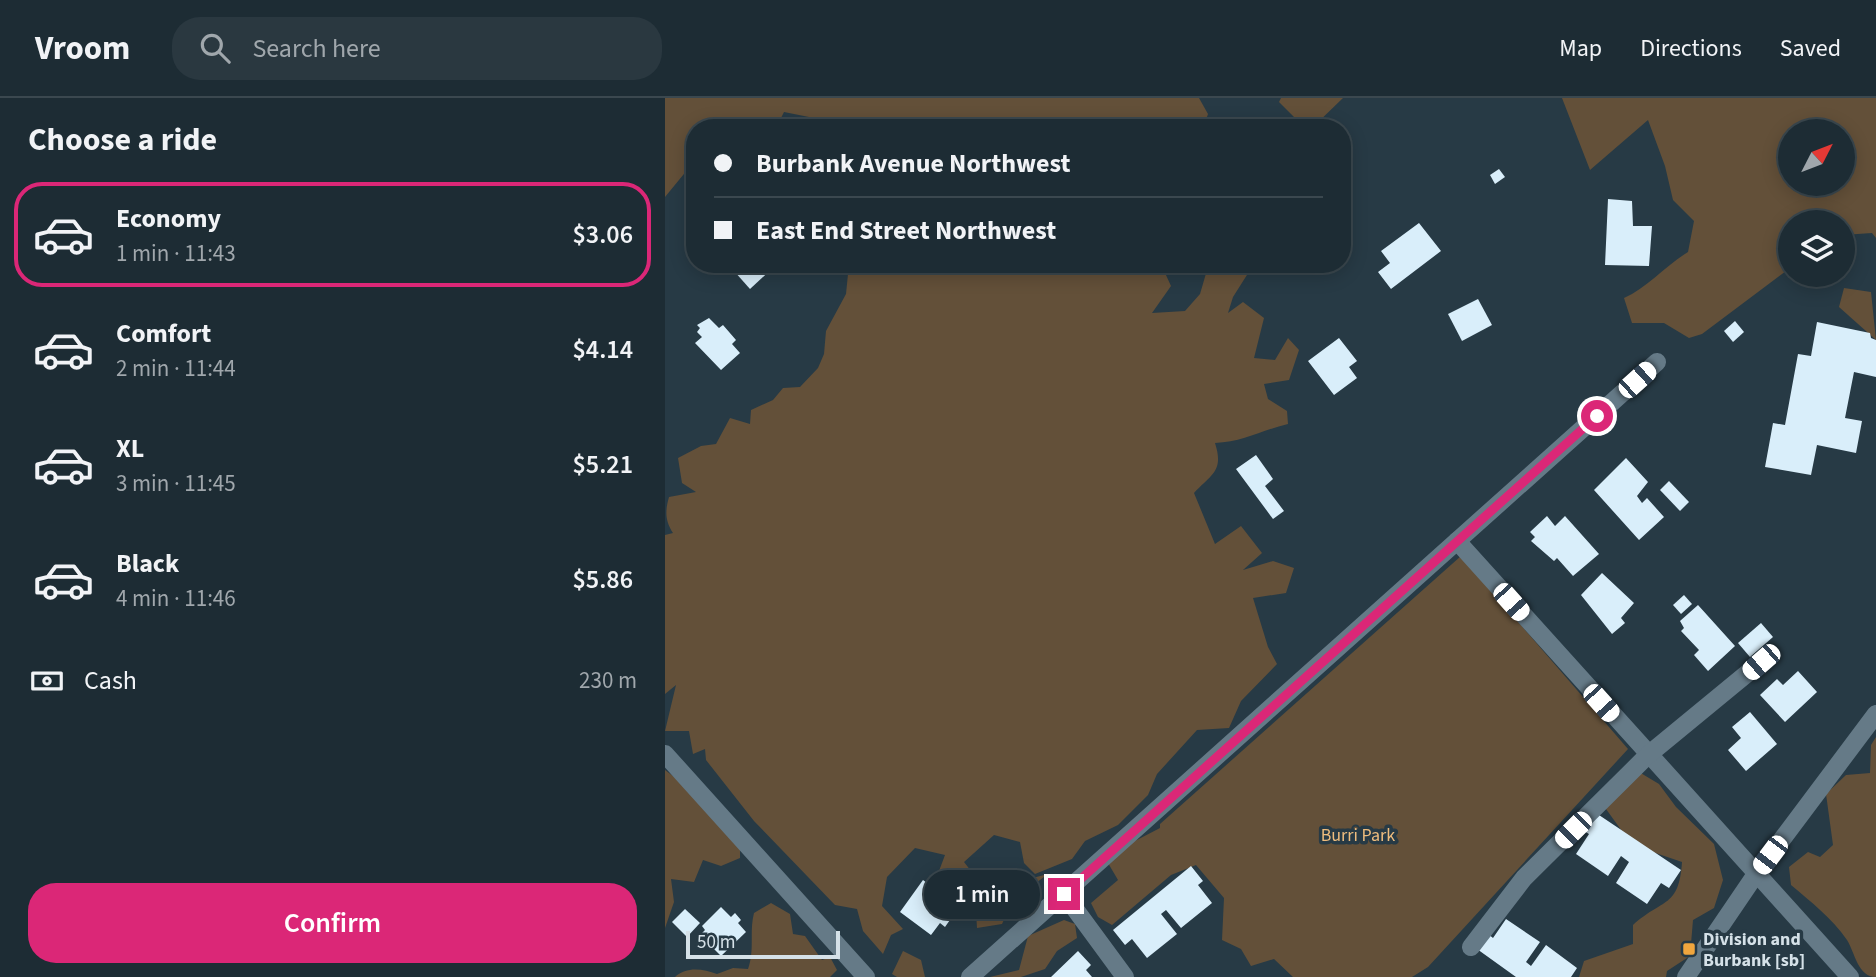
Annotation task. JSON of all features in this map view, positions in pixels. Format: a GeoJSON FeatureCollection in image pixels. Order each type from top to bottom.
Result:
{"type":"FeatureCollection","features":[{"type":"Feature","properties":{"kind":"street"},"geometry":{"type":"LineString","coordinates":[[970,977],[1657,362]]}},
{"type":"Feature","properties":{"kind":"street"},"geometry":{"type":"LineString","coordinates":[[1457,541],[1850,977]]}},
{"type":"Feature","properties":{"kind":"street"},"geometry":{"type":"LineString","coordinates":[[1471,947],[1524,878],[1648,755],[1761,662]]}},
{"type":"Feature","properties":{"kind":"street"},"geometry":{"type":"LineString","coordinates":[[1686,977],[1756,874],[1876,714]]}},
{"type":"Feature","properties":{"kind":"street"},"geometry":{"type":"LineString","coordinates":[[665,754],[866,977]]}},
{"type":"Feature","properties":{"kind":"street"},"geometry":{"type":"LineString","coordinates":[[1064,894],[1125,977]]}},
{"type":"Feature","properties":{"kind":"green space"},"geometry":{"type":"Polygon","coordinates":[[[665,98],[1199,98],[1208,114],[1206,119],[808,119],[809,117],[784,112],[780,119],[686,119],[686,171],[665,197],[665,98]]]}},
{"type":"Feature","properties":{"kind":"green space"},"geometry":{"type":"Polygon","coordinates":[[[1281,98],[1343,98],[1321,119],[1296,119],[1279,102],[1281,98]]]}},
{"type":"Feature","properties":{"kind":"green space"},"geometry":{"type":"Polygon","coordinates":[[[1562,98],[1876,98],[1876,238],[1872,233],[1855,234],[1855,210],[1778,210],[1778,277],[1702,334],[1689,338],[1664,323],[1632,323],[1624,298],[1688,252],[1694,221],[1673,200],[1665,166],[1648,120],[1590,170],[1562,98]]]}},
{"type":"Feature","properties":{"kind":"green space"},"geometry":{"type":"Polygon","coordinates":[[[848,273],[1165,273],[1171,286],[1152,313],[1185,311],[1200,294],[1206,273],[1248,273],[1233,297],[1228,313],[1243,302],[1264,318],[1254,358],[1275,360],[1288,338],[1299,350],[1289,380],[1264,384],[1268,399],[1287,411],[1288,424],[1244,438],[1215,443],[1218,460],[1215,471],[1194,493],[1215,544],[1241,526],[1262,553],[1243,570],[1273,561],[1294,568],[1286,593],[1253,598],[1268,647],[1277,664],[1241,701],[1229,728],[1197,730],[1157,774],[1148,795],[1118,825],[1085,841],[1072,859],[1035,874],[1024,863],[1020,842],[994,835],[964,862],[974,873],[992,884],[1012,883],[1048,874],[1013,900],[1002,924],[977,928],[975,895],[959,894],[939,871],[945,855],[915,848],[887,877],[882,906],[903,929],[891,935],[883,954],[863,931],[857,909],[835,905],[754,821],[706,760],[705,749],[693,754],[689,731],[665,731],[676,685],[665,694],[665,535],[673,533],[667,520],[667,507],[669,497],[696,492],[682,483],[678,458],[701,446],[716,444],[730,418],[750,424],[751,410],[773,400],[783,388],[800,387],[818,368],[824,354],[826,331],[846,294],[848,273]]]}},
{"type":"Feature","properties":{"kind":"green space"},"geometry":{"type":"Polygon","coordinates":[[[1844,288],[1871,292],[1876,340],[1839,307],[1844,288]]]}},
{"type":"Feature","properties":{"kind":"green space","name":"Burri Park"},"geometry":{"type":"Polygon","coordinates":[[[1461,556],[1628,749],[1428,967],[1412,977],[1293,977],[1274,959],[1251,966],[1241,949],[1222,940],[1224,898],[1196,865],[1171,875],[1112,925],[1098,917],[1091,903],[1118,880],[1108,863],[1133,842],[1160,828],[1160,824],[1461,556]]]}},
{"type":"Feature","properties":{"kind":"green space"},"geometry":{"type":"Polygon","coordinates":[[[1876,737],[1876,977],[1861,969],[1841,932],[1791,885],[1789,867],[1808,852],[1820,857],[1833,845],[1826,794],[1846,775],[1870,773],[1871,745],[1876,737]]]}},
{"type":"Feature","properties":{"kind":"green space"},"geometry":{"type":"Polygon","coordinates":[[[1629,766],[1659,784],[1676,807],[1714,844],[1723,880],[1714,908],[1693,920],[1690,956],[1667,971],[1666,977],[1579,977],[1584,961],[1633,944],[1633,925],[1668,901],[1680,877],[1682,862],[1632,845],[1606,809],[1601,796],[1629,766]]]}},
{"type":"Feature","properties":{"kind":"green space"},"geometry":{"type":"Polygon","coordinates":[[[665,770],[740,826],[740,858],[721,866],[703,860],[694,882],[671,879],[674,902],[665,928],[665,770]]]}},
{"type":"Feature","properties":{"kind":"green space"},"geometry":{"type":"Polygon","coordinates":[[[771,903],[790,914],[793,934],[805,936],[822,960],[830,957],[837,970],[830,977],[675,977],[690,970],[717,974],[733,968],[748,969],[754,913],[771,903]]]}},
{"type":"Feature","properties":{"kind":"green space"},"geometry":{"type":"Polygon","coordinates":[[[1064,920],[1075,924],[1077,938],[1057,951],[1045,969],[1021,977],[990,977],[1019,970],[1028,936],[1064,920]]]}},
{"type":"Feature","properties":{"kind":"green space"},"geometry":{"type":"Polygon","coordinates":[[[903,951],[921,960],[925,977],[897,977],[892,974],[903,951]]]}},
{"type":"Feature","properties":{"kind":"building"},"geometry":{"type":"Polygon","coordinates":[[[1499,169],[1505,177],[1495,184],[1490,175],[1499,169]]]}},
{"type":"Feature","properties":{"kind":"building"},"geometry":{"type":"Polygon","coordinates":[[[1608,199],[1632,201],[1633,226],[1652,226],[1649,266],[1605,265],[1608,199]]]}},
{"type":"Feature","properties":{"kind":"building"},"geometry":{"type":"Polygon","coordinates":[[[1419,223],[1441,251],[1391,289],[1378,272],[1390,263],[1381,251],[1419,223]]]}},
{"type":"Feature","properties":{"kind":"building"},"geometry":{"type":"Polygon","coordinates":[[[736,273],[767,273],[750,289],[736,273]]]}},
{"type":"Feature","properties":{"kind":"building"},"geometry":{"type":"Polygon","coordinates":[[[1478,299],[1492,325],[1462,341],[1448,314],[1478,299]]]}},
{"type":"Feature","properties":{"kind":"building"},"geometry":{"type":"Polygon","coordinates":[[[709,318],[719,328],[723,325],[736,340],[732,344],[740,353],[721,370],[695,343],[702,337],[697,332],[700,328],[697,325],[709,318]]]}},
{"type":"Feature","properties":{"kind":"building"},"geometry":{"type":"Polygon","coordinates":[[[1735,321],[1744,332],[1733,342],[1724,331],[1735,321]]]}},
{"type":"Feature","properties":{"kind":"building"},"geometry":{"type":"Polygon","coordinates":[[[1817,322],[1870,333],[1871,338],[1876,340],[1876,377],[1854,372],[1845,418],[1862,421],[1856,453],[1817,445],[1811,475],[1765,467],[1773,423],[1785,425],[1798,354],[1811,356],[1817,322]]]}},
{"type":"Feature","properties":{"kind":"building"},"geometry":{"type":"Polygon","coordinates":[[[1339,338],[1357,361],[1349,367],[1357,378],[1334,395],[1308,361],[1339,338]]]}},
{"type":"Feature","properties":{"kind":"building"},"geometry":{"type":"Polygon","coordinates":[[[1256,455],[1273,479],[1265,486],[1284,511],[1273,519],[1236,469],[1256,455]]]}},
{"type":"Feature","properties":{"kind":"building"},"geometry":{"type":"Polygon","coordinates":[[[1626,458],[1648,482],[1637,496],[1642,503],[1647,498],[1664,517],[1639,540],[1594,490],[1626,458]]]}},
{"type":"Feature","properties":{"kind":"building"},"geometry":{"type":"Polygon","coordinates":[[[1669,481],[1689,502],[1680,511],[1660,490],[1669,481]]]}},
{"type":"Feature","properties":{"kind":"building"},"geometry":{"type":"Polygon","coordinates":[[[1547,516],[1555,526],[1565,516],[1599,554],[1573,576],[1557,558],[1554,561],[1531,541],[1535,537],[1530,532],[1547,516]]]}},
{"type":"Feature","properties":{"kind":"building"},"geometry":{"type":"Polygon","coordinates":[[[1602,573],[1634,603],[1621,618],[1625,623],[1612,634],[1581,595],[1602,573]]]}},
{"type":"Feature","properties":{"kind":"building"},"geometry":{"type":"Polygon","coordinates":[[[1684,595],[1692,604],[1681,614],[1673,605],[1684,595]]]}},
{"type":"Feature","properties":{"kind":"building"},"geometry":{"type":"Polygon","coordinates":[[[1698,605],[1735,646],[1708,671],[1694,655],[1699,650],[1681,631],[1684,628],[1680,621],[1698,605]]]}},
{"type":"Feature","properties":{"kind":"building"},"geometry":{"type":"Polygon","coordinates":[[[1761,623],[1773,637],[1750,657],[1738,643],[1761,623]]]}},
{"type":"Feature","properties":{"kind":"building"},"geometry":{"type":"Polygon","coordinates":[[[1798,671],[1817,692],[1785,722],[1760,695],[1777,679],[1783,685],[1798,671]]]}},
{"type":"Feature","properties":{"kind":"building"},"geometry":{"type":"Polygon","coordinates":[[[1750,712],[1777,744],[1746,771],[1728,750],[1741,738],[1732,727],[1750,712]]]}},
{"type":"Feature","properties":{"kind":"building"},"geometry":{"type":"Polygon","coordinates":[[[1596,813],[1681,870],[1669,888],[1661,883],[1647,904],[1616,883],[1629,862],[1621,856],[1608,876],[1576,854],[1589,834],[1584,831],[1596,813]]]}},
{"type":"Feature","properties":{"kind":"building"},"geometry":{"type":"Polygon","coordinates":[[[1191,866],[1203,881],[1198,885],[1212,903],[1181,928],[1166,910],[1161,914],[1177,934],[1147,958],[1132,939],[1125,945],[1113,930],[1191,866]]]}},
{"type":"Feature","properties":{"kind":"building"},"geometry":{"type":"Polygon","coordinates":[[[923,880],[959,907],[945,927],[940,923],[931,935],[900,912],[923,880]]]}},
{"type":"Feature","properties":{"kind":"building"},"geometry":{"type":"Polygon","coordinates":[[[721,907],[731,917],[735,913],[741,920],[738,923],[746,932],[721,956],[700,935],[705,930],[702,926],[721,907]]]}},
{"type":"Feature","properties":{"kind":"building"},"geometry":{"type":"Polygon","coordinates":[[[685,909],[700,923],[687,937],[672,922],[685,909]]]}},
{"type":"Feature","properties":{"kind":"building"},"geometry":{"type":"Polygon","coordinates":[[[1506,919],[1540,942],[1526,962],[1531,966],[1546,945],[1577,968],[1571,977],[1516,977],[1477,949],[1488,934],[1493,938],[1506,919]]]}},
{"type":"Feature","properties":{"kind":"building"},"geometry":{"type":"Polygon","coordinates":[[[1078,951],[1091,965],[1086,970],[1092,977],[1051,977],[1078,951]]]}},
{"type":"Feature","properties":{"kind":"place","name":"Division and Burbank [sb]"},"geometry":{"type":"Point","coordinates":[1689,949]}},
{"type":"Feature","properties":{"kind":"route"},"geometry":{"type":"LineString","coordinates":[[1064,894],[1597,416]]}}]}
